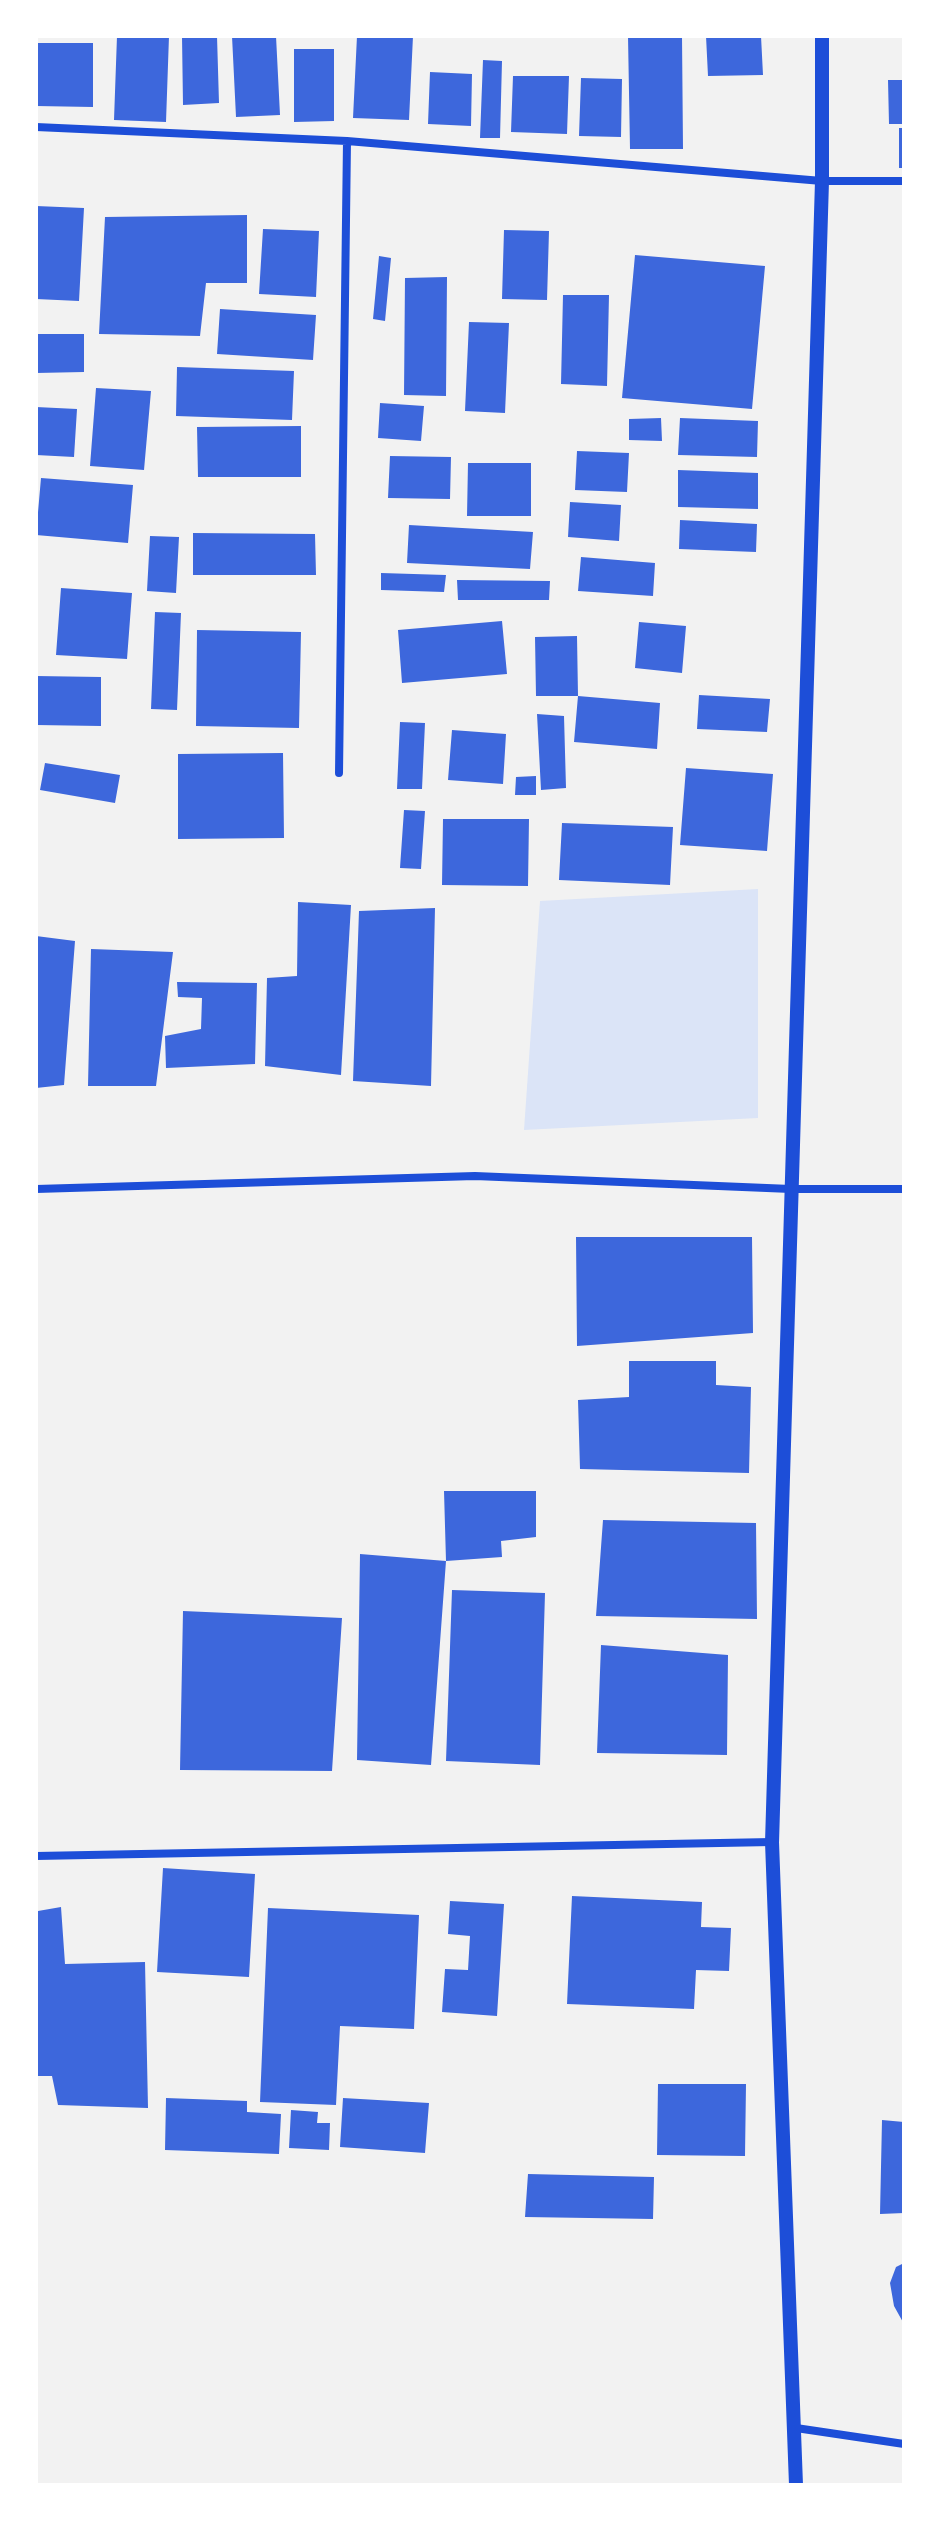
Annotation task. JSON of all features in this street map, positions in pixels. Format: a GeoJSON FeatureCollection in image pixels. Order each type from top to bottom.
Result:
{"type":"FeatureCollection","features":[{"type":"Feature","properties":{"kind":"street"},"geometry":{"type":"LineString","coordinates":[[796,2485],[772,1842],[822,181],[822,36]]}},
{"type":"Feature","properties":{"kind":"street"},"geometry":{"type":"LineString","coordinates":[[36,127],[347,141],[822,181],[904,181]]}},
{"type":"Feature","properties":{"kind":"street"},"geometry":{"type":"LineString","coordinates":[[339,773],[347,141]]}},
{"type":"Feature","properties":{"kind":"street"},"geometry":{"type":"LineString","coordinates":[[36,1189],[475,1176],[791,1189],[904,1189]]}},
{"type":"Feature","properties":{"kind":"street"},"geometry":{"type":"LineString","coordinates":[[36,1856],[772,1842]]}},
{"type":"Feature","properties":{"kind":"street"},"geometry":{"type":"LineString","coordinates":[[796,2428],[904,2444]]}},
{"type":"Feature","properties":{"kind":"shaded area"},"geometry":{"type":"Polygon","coordinates":[[[758,889],[758,1118],[524,1130],[540,901],[758,889]]]}},
{"type":"Feature","properties":{"kind":"building"},"geometry":{"type":"Polygon","coordinates":[[[117,36],[169,36],[166,122],[114,120],[117,36]]]}},
{"type":"Feature","properties":{"kind":"building"},"geometry":{"type":"Polygon","coordinates":[[[182,36],[217,36],[219,103],[183,105],[182,36]]]}},
{"type":"Feature","properties":{"kind":"building"},"geometry":{"type":"Polygon","coordinates":[[[232,36],[276,36],[280,115],[236,117],[232,36]]]}},
{"type":"Feature","properties":{"kind":"building"},"geometry":{"type":"Polygon","coordinates":[[[357,36],[413,36],[409,120],[353,118],[357,36]]]}},
{"type":"Feature","properties":{"kind":"building"},"geometry":{"type":"Polygon","coordinates":[[[628,36],[682,36],[683,149],[630,149],[628,36]]]}},
{"type":"Feature","properties":{"kind":"building"},"geometry":{"type":"Polygon","coordinates":[[[706,36],[761,36],[763,75],[708,76],[706,36]]]}},
{"type":"Feature","properties":{"kind":"building"},"geometry":{"type":"Polygon","coordinates":[[[36,43],[93,43],[93,107],[36,106],[36,43]]]}},
{"type":"Feature","properties":{"kind":"building"},"geometry":{"type":"Polygon","coordinates":[[[294,49],[334,49],[334,121],[294,122],[294,49]]]}},
{"type":"Feature","properties":{"kind":"building"},"geometry":{"type":"Polygon","coordinates":[[[483,60],[502,61],[500,138],[480,138],[483,60]]]}},
{"type":"Feature","properties":{"kind":"building"},"geometry":{"type":"Polygon","coordinates":[[[430,72],[472,74],[471,126],[428,124],[430,72]]]}},
{"type":"Feature","properties":{"kind":"building"},"geometry":{"type":"Polygon","coordinates":[[[513,76],[569,76],[567,134],[511,132],[513,76]]]}},
{"type":"Feature","properties":{"kind":"building"},"geometry":{"type":"Polygon","coordinates":[[[581,78],[622,79],[621,137],[579,136],[581,78]]]}},
{"type":"Feature","properties":{"kind":"building"},"geometry":{"type":"Polygon","coordinates":[[[888,80],[904,80],[904,124],[889,124],[888,80]]]}},
{"type":"Feature","properties":{"kind":"building"},"geometry":{"type":"Polygon","coordinates":[[[899,128],[904,128],[904,168],[899,168],[899,128]]]}},
{"type":"Feature","properties":{"kind":"building"},"geometry":{"type":"Polygon","coordinates":[[[36,206],[84,208],[79,301],[36,299],[36,206]]]}},
{"type":"Feature","properties":{"kind":"building"},"geometry":{"type":"Polygon","coordinates":[[[247,215],[247,283],[206,283],[200,336],[99,334],[105,217],[247,215]]]}},
{"type":"Feature","properties":{"kind":"building"},"geometry":{"type":"Polygon","coordinates":[[[263,229],[319,231],[316,297],[259,294],[263,229]]]}},
{"type":"Feature","properties":{"kind":"building"},"geometry":{"type":"Polygon","coordinates":[[[504,230],[549,231],[547,300],[502,299],[504,230]]]}},
{"type":"Feature","properties":{"kind":"building"},"geometry":{"type":"Polygon","coordinates":[[[635,255],[765,266],[752,409],[622,398],[635,255]]]}},
{"type":"Feature","properties":{"kind":"building"},"geometry":{"type":"Polygon","coordinates":[[[379,256],[391,258],[385,321],[373,319],[379,256]]]}},
{"type":"Feature","properties":{"kind":"building"},"geometry":{"type":"Polygon","coordinates":[[[447,277],[446,396],[404,395],[405,278],[447,277]]]}},
{"type":"Feature","properties":{"kind":"building"},"geometry":{"type":"Polygon","coordinates":[[[563,295],[609,295],[607,386],[561,384],[563,295]]]}},
{"type":"Feature","properties":{"kind":"building"},"geometry":{"type":"Polygon","coordinates":[[[220,309],[316,315],[313,360],[217,354],[220,309]]]}},
{"type":"Feature","properties":{"kind":"building"},"geometry":{"type":"Polygon","coordinates":[[[469,322],[509,323],[505,413],[465,411],[469,322]]]}},
{"type":"Feature","properties":{"kind":"building"},"geometry":{"type":"Polygon","coordinates":[[[36,334],[84,334],[84,372],[36,373],[36,334]]]}},
{"type":"Feature","properties":{"kind":"building"},"geometry":{"type":"Polygon","coordinates":[[[177,367],[294,371],[292,420],[176,416],[177,367]]]}},
{"type":"Feature","properties":{"kind":"building"},"geometry":{"type":"Polygon","coordinates":[[[96,388],[151,391],[144,470],[90,466],[96,388]]]}},
{"type":"Feature","properties":{"kind":"building"},"geometry":{"type":"Polygon","coordinates":[[[380,403],[424,406],[421,441],[378,438],[380,403]]]}},
{"type":"Feature","properties":{"kind":"building"},"geometry":{"type":"Polygon","coordinates":[[[36,407],[77,409],[74,457],[36,455],[36,407]]]}},
{"type":"Feature","properties":{"kind":"building"},"geometry":{"type":"Polygon","coordinates":[[[661,418],[662,441],[629,440],[629,419],[661,418]]]}},
{"type":"Feature","properties":{"kind":"building"},"geometry":{"type":"Polygon","coordinates":[[[680,418],[758,421],[757,457],[678,455],[680,418]]]}},
{"type":"Feature","properties":{"kind":"building"},"geometry":{"type":"Polygon","coordinates":[[[301,426],[301,477],[198,477],[197,427],[301,426]]]}},
{"type":"Feature","properties":{"kind":"building"},"geometry":{"type":"Polygon","coordinates":[[[577,451],[629,453],[627,492],[575,490],[577,451]]]}},
{"type":"Feature","properties":{"kind":"building"},"geometry":{"type":"Polygon","coordinates":[[[390,456],[451,457],[450,499],[388,498],[390,456]]]}},
{"type":"Feature","properties":{"kind":"building"},"geometry":{"type":"Polygon","coordinates":[[[468,463],[531,463],[531,516],[467,516],[468,463]]]}},
{"type":"Feature","properties":{"kind":"building"},"geometry":{"type":"Polygon","coordinates":[[[678,470],[758,473],[758,509],[678,507],[678,470]]]}},
{"type":"Feature","properties":{"kind":"building"},"geometry":{"type":"Polygon","coordinates":[[[41,478],[133,485],[128,543],[36,535],[41,478]]]}},
{"type":"Feature","properties":{"kind":"building"},"geometry":{"type":"Polygon","coordinates":[[[570,502],[621,505],[619,541],[568,537],[570,502]]]}},
{"type":"Feature","properties":{"kind":"building"},"geometry":{"type":"Polygon","coordinates":[[[680,520],[757,524],[756,552],[679,549],[680,520]]]}},
{"type":"Feature","properties":{"kind":"building"},"geometry":{"type":"Polygon","coordinates":[[[409,525],[533,532],[530,569],[407,563],[409,525]]]}},
{"type":"Feature","properties":{"kind":"building"},"geometry":{"type":"Polygon","coordinates":[[[193,533],[315,534],[316,575],[193,575],[193,533]]]}},
{"type":"Feature","properties":{"kind":"building"},"geometry":{"type":"Polygon","coordinates":[[[150,536],[179,537],[176,593],[147,591],[150,536]]]}},
{"type":"Feature","properties":{"kind":"building"},"geometry":{"type":"Polygon","coordinates":[[[581,557],[655,563],[653,596],[578,591],[581,557]]]}},
{"type":"Feature","properties":{"kind":"building"},"geometry":{"type":"Polygon","coordinates":[[[381,573],[446,575],[444,592],[381,590],[381,573]]]}},
{"type":"Feature","properties":{"kind":"building"},"geometry":{"type":"Polygon","coordinates":[[[457,580],[550,581],[549,600],[458,600],[457,580]]]}},
{"type":"Feature","properties":{"kind":"building"},"geometry":{"type":"Polygon","coordinates":[[[61,588],[132,593],[127,659],[56,655],[61,588]]]}},
{"type":"Feature","properties":{"kind":"building"},"geometry":{"type":"Polygon","coordinates":[[[155,612],[181,613],[177,710],[151,709],[155,612]]]}},
{"type":"Feature","properties":{"kind":"building"},"geometry":{"type":"Polygon","coordinates":[[[502,621],[507,674],[402,683],[398,630],[502,621]]]}},
{"type":"Feature","properties":{"kind":"building"},"geometry":{"type":"Polygon","coordinates":[[[639,622],[686,626],[682,673],[635,668],[639,622]]]}},
{"type":"Feature","properties":{"kind":"building"},"geometry":{"type":"Polygon","coordinates":[[[197,630],[301,632],[299,728],[196,726],[197,630]]]}},
{"type":"Feature","properties":{"kind":"building"},"geometry":{"type":"Polygon","coordinates":[[[577,636],[578,696],[536,696],[535,637],[577,636]]]}},
{"type":"Feature","properties":{"kind":"building"},"geometry":{"type":"Polygon","coordinates":[[[36,676],[101,677],[101,726],[36,725],[36,676]]]}},
{"type":"Feature","properties":{"kind":"building"},"geometry":{"type":"Polygon","coordinates":[[[699,695],[770,699],[767,732],[697,729],[699,695]]]}},
{"type":"Feature","properties":{"kind":"building"},"geometry":{"type":"Polygon","coordinates":[[[578,696],[660,703],[657,749],[574,742],[578,696]]]}},
{"type":"Feature","properties":{"kind":"building"},"geometry":{"type":"Polygon","coordinates":[[[537,714],[564,716],[566,788],[541,790],[537,714]]]}},
{"type":"Feature","properties":{"kind":"building"},"geometry":{"type":"Polygon","coordinates":[[[400,722],[425,723],[422,789],[397,789],[400,722]]]}},
{"type":"Feature","properties":{"kind":"building"},"geometry":{"type":"Polygon","coordinates":[[[452,730],[506,734],[503,784],[448,780],[452,730]]]}},
{"type":"Feature","properties":{"kind":"building"},"geometry":{"type":"Polygon","coordinates":[[[283,753],[284,838],[178,839],[178,754],[283,753]]]}},
{"type":"Feature","properties":{"kind":"building"},"geometry":{"type":"Polygon","coordinates":[[[45,763],[120,775],[115,803],[40,790],[45,763]]]}},
{"type":"Feature","properties":{"kind":"building"},"geometry":{"type":"Polygon","coordinates":[[[686,768],[773,774],[767,851],[680,845],[686,768]]]}},
{"type":"Feature","properties":{"kind":"building"},"geometry":{"type":"Polygon","coordinates":[[[536,776],[536,795],[515,795],[516,777],[536,776]]]}},
{"type":"Feature","properties":{"kind":"building"},"geometry":{"type":"Polygon","coordinates":[[[404,810],[425,811],[421,869],[400,868],[404,810]]]}},
{"type":"Feature","properties":{"kind":"building"},"geometry":{"type":"Polygon","coordinates":[[[443,819],[529,819],[528,886],[442,885],[443,819]]]}},
{"type":"Feature","properties":{"kind":"building"},"geometry":{"type":"Polygon","coordinates":[[[562,823],[673,827],[670,885],[559,880],[562,823]]]}},
{"type":"Feature","properties":{"kind":"building"},"geometry":{"type":"Polygon","coordinates":[[[298,902],[351,905],[341,1075],[265,1066],[267,978],[297,976],[298,902]]]}},
{"type":"Feature","properties":{"kind":"building"},"geometry":{"type":"Polygon","coordinates":[[[435,908],[431,1086],[353,1081],[359,911],[435,908]]]}},
{"type":"Feature","properties":{"kind":"building"},"geometry":{"type":"Polygon","coordinates":[[[36,936],[75,941],[64,1085],[36,1088],[36,936]]]}},
{"type":"Feature","properties":{"kind":"building"},"geometry":{"type":"Polygon","coordinates":[[[91,949],[173,952],[156,1086],[88,1086],[91,949]]]}},
{"type":"Feature","properties":{"kind":"building"},"geometry":{"type":"Polygon","coordinates":[[[177,982],[257,983],[255,1064],[166,1068],[165,1036],[201,1029],[202,998],[178,997],[177,982]]]}},
{"type":"Feature","properties":{"kind":"building"},"geometry":{"type":"Polygon","coordinates":[[[576,1237],[752,1237],[753,1333],[577,1346],[576,1237]]]}},
{"type":"Feature","properties":{"kind":"building"},"geometry":{"type":"Polygon","coordinates":[[[629,1361],[716,1361],[716,1385],[751,1387],[749,1473],[580,1469],[578,1400],[629,1397],[629,1361]]]}},
{"type":"Feature","properties":{"kind":"building"},"geometry":{"type":"Polygon","coordinates":[[[444,1491],[536,1491],[536,1537],[501,1541],[502,1557],[446,1561],[444,1491]]]}},
{"type":"Feature","properties":{"kind":"building"},"geometry":{"type":"Polygon","coordinates":[[[603,1520],[756,1523],[757,1619],[596,1616],[603,1520]]]}},
{"type":"Feature","properties":{"kind":"building"},"geometry":{"type":"Polygon","coordinates":[[[360,1554],[446,1561],[431,1765],[357,1760],[360,1554]]]}},
{"type":"Feature","properties":{"kind":"building"},"geometry":{"type":"Polygon","coordinates":[[[452,1590],[545,1593],[540,1765],[446,1761],[452,1590]]]}},
{"type":"Feature","properties":{"kind":"building"},"geometry":{"type":"Polygon","coordinates":[[[183,1611],[342,1618],[332,1771],[180,1770],[183,1611]]]}},
{"type":"Feature","properties":{"kind":"building"},"geometry":{"type":"Polygon","coordinates":[[[601,1645],[728,1655],[727,1755],[597,1753],[601,1645]]]}},
{"type":"Feature","properties":{"kind":"building"},"geometry":{"type":"Polygon","coordinates":[[[163,1868],[255,1874],[249,1977],[157,1972],[163,1868]]]}},
{"type":"Feature","properties":{"kind":"building"},"geometry":{"type":"Polygon","coordinates":[[[572,1896],[702,1902],[701,1927],[731,1928],[729,1971],[696,1970],[694,2009],[567,2004],[572,1896]]]}},
{"type":"Feature","properties":{"kind":"building"},"geometry":{"type":"Polygon","coordinates":[[[450,1901],[504,1904],[497,2016],[442,2012],[445,1969],[468,1970],[470,1936],[448,1934],[450,1901]]]}},
{"type":"Feature","properties":{"kind":"building"},"geometry":{"type":"Polygon","coordinates":[[[61,1907],[65,1964],[145,1962],[148,2108],[58,2105],[52,2076],[36,2076],[38,1911],[61,1907]]]}},
{"type":"Feature","properties":{"kind":"building"},"geometry":{"type":"Polygon","coordinates":[[[268,1908],[419,1915],[414,2029],[340,2026],[336,2105],[260,2102],[268,1908]]]}},
{"type":"Feature","properties":{"kind":"building"},"geometry":{"type":"Polygon","coordinates":[[[658,2084],[746,2084],[745,2156],[657,2155],[658,2084]]]}},
{"type":"Feature","properties":{"kind":"building"},"geometry":{"type":"Polygon","coordinates":[[[166,2098],[247,2101],[247,2112],[281,2114],[279,2154],[165,2150],[166,2098]]]}},
{"type":"Feature","properties":{"kind":"building"},"geometry":{"type":"Polygon","coordinates":[[[343,2098],[429,2103],[425,2153],[340,2147],[343,2098]]]}},
{"type":"Feature","properties":{"kind":"building"},"geometry":{"type":"Polygon","coordinates":[[[291,2110],[318,2112],[317,2123],[330,2123],[329,2150],[289,2148],[291,2110]]]}},
{"type":"Feature","properties":{"kind":"building"},"geometry":{"type":"Polygon","coordinates":[[[882,2120],[904,2122],[904,2213],[880,2214],[882,2120]]]}},
{"type":"Feature","properties":{"kind":"building"},"geometry":{"type":"Polygon","coordinates":[[[528,2174],[654,2177],[653,2219],[525,2217],[528,2174]]]}},
{"type":"Feature","properties":{"kind":"building"},"geometry":{"type":"Polygon","coordinates":[[[904,2263],[904,2324],[894,2306],[890,2283],[896,2267],[904,2263]]]}}]}
